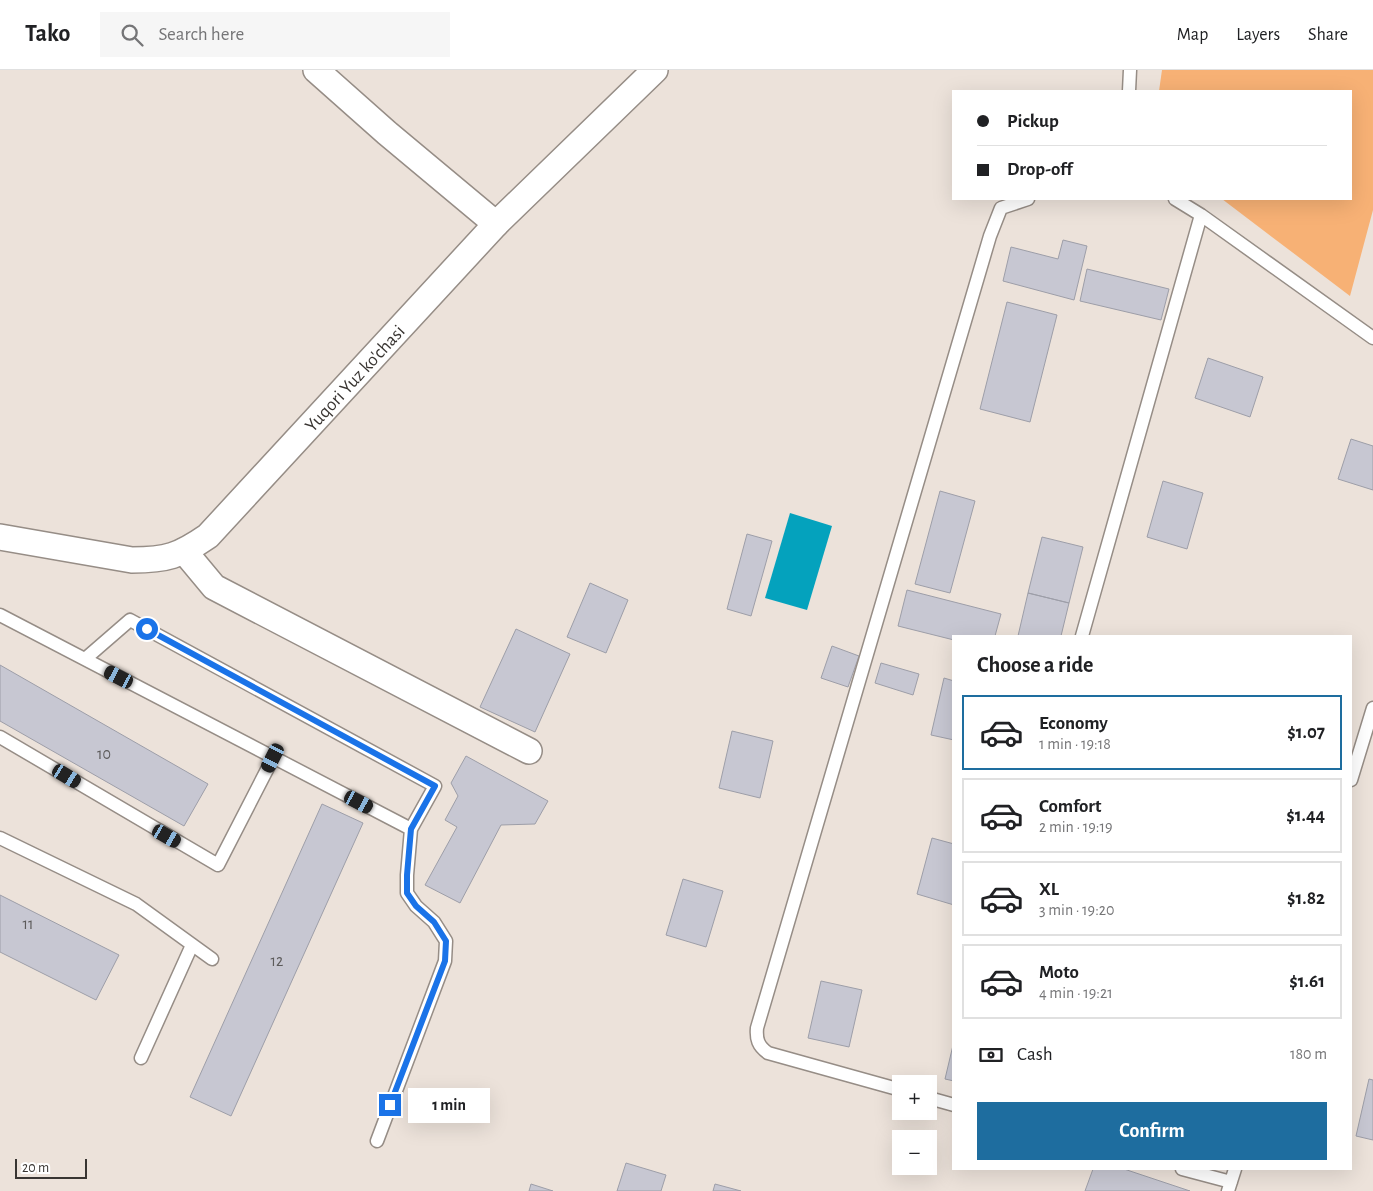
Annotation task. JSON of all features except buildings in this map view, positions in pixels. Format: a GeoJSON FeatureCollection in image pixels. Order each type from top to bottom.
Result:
{"type":"FeatureCollection","features":[{"type":"Feature","properties":{"kind":"street"},"geometry":{"type":"LineString","coordinates":[[316,70],[387,133],[496,224]]}},
{"type":"Feature","properties":{"kind":"street","name":"Yuqori Yuz ko'chasi"},"geometry":{"type":"LineString","coordinates":[[0,537],[132,560],[154,560],[174,556],[208,536],[496,224],[655,70]]}},
{"type":"Feature","properties":{"kind":"street"},"geometry":{"type":"LineString","coordinates":[[184,551],[214,587],[529,751]]}},
{"type":"Feature","properties":{"kind":"lane"},"geometry":{"type":"LineString","coordinates":[[1129,90],[1130,70]]}},
{"type":"Feature","properties":{"kind":"lane"},"geometry":{"type":"LineString","coordinates":[[892,1087],[768,1053],[762,1049],[758,1042],[756,1036],[757,1028],[990,236],[1002,208],[1025,200]]}},
{"type":"Feature","properties":{"kind":"lane"},"geometry":{"type":"LineString","coordinates":[[1178,200],[1373,338]]}},
{"type":"Feature","properties":{"kind":"lane"},"geometry":{"type":"LineString","coordinates":[[1082,635],[1201,215]]}},
{"type":"Feature","properties":{"kind":"lane"},"geometry":{"type":"LineString","coordinates":[[0,615],[411,829]]}},
{"type":"Feature","properties":{"kind":"lane"},"geometry":{"type":"LineString","coordinates":[[85,659],[130,620],[435,786],[411,829],[407,893],[416,906],[434,922],[446,941],[445,961],[377,1141]]}},
{"type":"Feature","properties":{"kind":"lane"},"geometry":{"type":"LineString","coordinates":[[1352,777],[1373,708]]}},
{"type":"Feature","properties":{"kind":"lane"},"geometry":{"type":"LineString","coordinates":[[0,737],[218,865],[273,758]]}},
{"type":"Feature","properties":{"kind":"lane"},"geometry":{"type":"LineString","coordinates":[[0,838],[136,904],[212,959]]}},
{"type":"Feature","properties":{"kind":"lane"},"geometry":{"type":"LineString","coordinates":[[142,1058],[192,944]]}},
{"type":"Feature","properties":{"kind":"lane"},"geometry":{"type":"LineString","coordinates":[[937,1100],[952,1104]]}},
{"type":"Feature","properties":{"kind":"lane"},"geometry":{"type":"LineString","coordinates":[[1185,1170],[1229,1187],[1235,1170]]}},
{"type":"Feature","properties":{"kind":"shaded area"},"geometry":{"type":"Polygon","coordinates":[[[1162,70],[1373,70],[1373,210],[1350,296],[1223,200],[1352,200],[1352,90],[1159,90],[1162,70]]]}},
{"type":"Feature","properties":{"kind":"water"},"geometry":{"type":"Polygon","coordinates":[[[790,513],[832,526],[807,610],[765,598],[790,513]]]}},
{"type":"Feature","properties":{"kind":"route"},"geometry":{"type":"LineString","coordinates":[[147,629],[435,786],[411,829],[407,893],[416,906],[434,922],[446,941],[445,961],[390,1105]]}}]}
